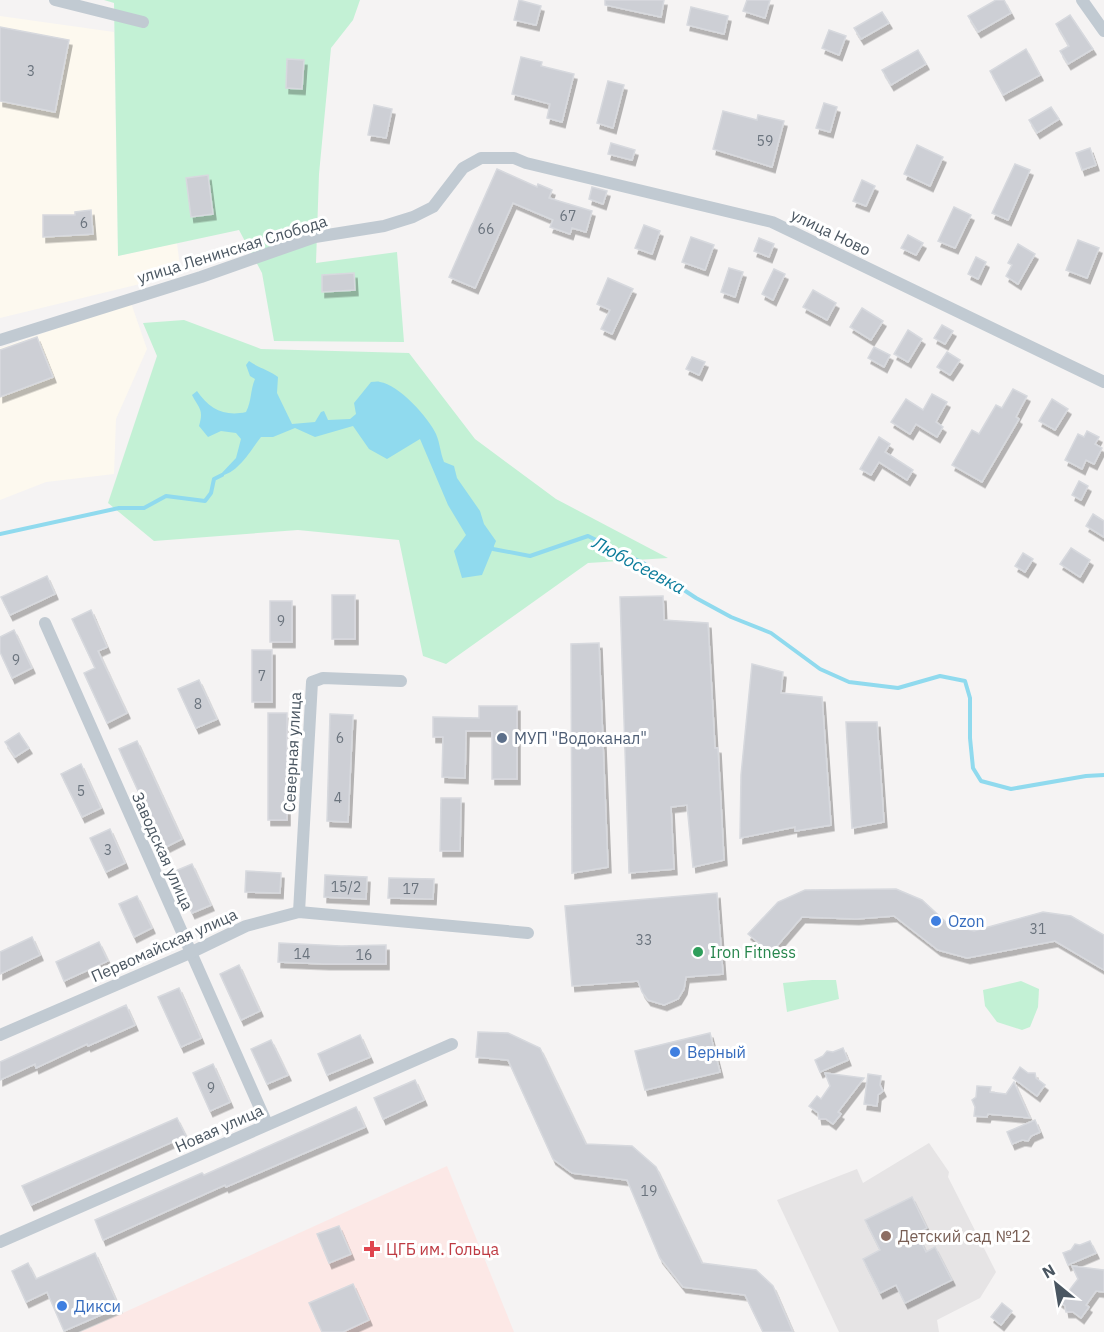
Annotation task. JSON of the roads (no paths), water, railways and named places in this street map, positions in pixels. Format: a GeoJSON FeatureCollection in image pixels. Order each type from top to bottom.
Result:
{"type":"FeatureCollection","features":[{"type":"Feature","properties":{"kind":"street"},"geometry":{"type":"LineString","coordinates":[[55,0],[142,22]]}},
{"type":"Feature","properties":{"kind":"street"},"geometry":{"type":"LineString","coordinates":[[1082,0],[1104,31]]}},
{"type":"Feature","properties":{"kind":"street","name":"улица Ленинская Слобода"},"geometry":{"type":"LineString","coordinates":[[0,340],[201,277],[315,237],[384,226],[413,217],[433,207],[463,168],[481,158],[514,158],[526,163]]}},
{"type":"Feature","properties":{"kind":"street","name":"улица Ново"},"geometry":{"type":"LineString","coordinates":[[526,163],[772,222],[1104,382]]}},
{"type":"Feature","properties":{"kind":"street","name":"Заводская улица"},"geometry":{"type":"LineString","coordinates":[[45,623],[267,1125]]}},
{"type":"Feature","properties":{"kind":"street","name":"Северная улица"},"geometry":{"type":"LineString","coordinates":[[299,912],[312,682],[323,678],[401,681]]}},
{"type":"Feature","properties":{"kind":"street","name":"Первомайская улица"},"geometry":{"type":"LineString","coordinates":[[0,1035],[190,953],[246,926],[299,912],[528,933]]}},
{"type":"Feature","properties":{"kind":"street","name":"Новая улица"},"geometry":{"type":"LineString","coordinates":[[0,1242],[452,1044]]}},
{"type":"Feature","properties":{"kind":"water"},"geometry":{"type":"Polygon","coordinates":[[[249,361],[278,377],[277,393],[292,424],[315,422],[324,411],[328,420],[350,419],[356,414],[354,403],[371,382],[387,384],[404,395],[432,427],[444,462],[454,466],[457,478],[480,511],[484,524],[496,541],[482,575],[462,578],[454,551],[466,535],[448,505],[420,439],[387,459],[369,449],[353,426],[315,437],[295,428],[273,437],[261,437],[238,466],[219,476],[236,458],[241,439],[236,433],[221,431],[208,437],[199,426],[201,412],[192,395],[197,391],[212,407],[224,412],[246,412],[255,379],[250,376],[246,365],[249,361]]]}},
{"type":"Feature","properties":{"kind":"waterway","name":"Любосеевка"},"geometry":{"type":"LineString","coordinates":[[0,534],[119,508],[144,508],[166,496],[205,501],[211,493],[214,479],[222,475]]}},
{"type":"Feature","properties":{"kind":"waterway","name":"Любосеевка"},"geometry":{"type":"LineString","coordinates":[[491,546],[493,549],[530,556],[588,536],[643,563],[696,598],[731,617],[771,633],[820,669],[849,682],[898,688],[940,676],[965,681],[970,698],[973,768],[981,781],[1011,789],[1104,775]]}},
{"type":"Feature","properties":{"kind":"place","name":"МУП \"Водоканал\""},"geometry":{"type":"Point","coordinates":[502,738]}},
{"type":"Feature","properties":{"kind":"place","name":"Ozon"},"geometry":{"type":"Point","coordinates":[936,921]}},
{"type":"Feature","properties":{"kind":"place","name":"Iron Fitness"},"geometry":{"type":"Point","coordinates":[698,952]}},
{"type":"Feature","properties":{"kind":"place","name":"Верный"},"geometry":{"type":"Point","coordinates":[675,1052]}},
{"type":"Feature","properties":{"kind":"place","name":"Детский сад №12"},"geometry":{"type":"Point","coordinates":[886,1236]}},
{"type":"Feature","properties":{"kind":"place","name":"ЦГБ им. Гольца"},"geometry":{"type":"Point","coordinates":[372,1249]}},
{"type":"Feature","properties":{"kind":"place","name":"Дикси"},"geometry":{"type":"Point","coordinates":[62,1306]}}]}
